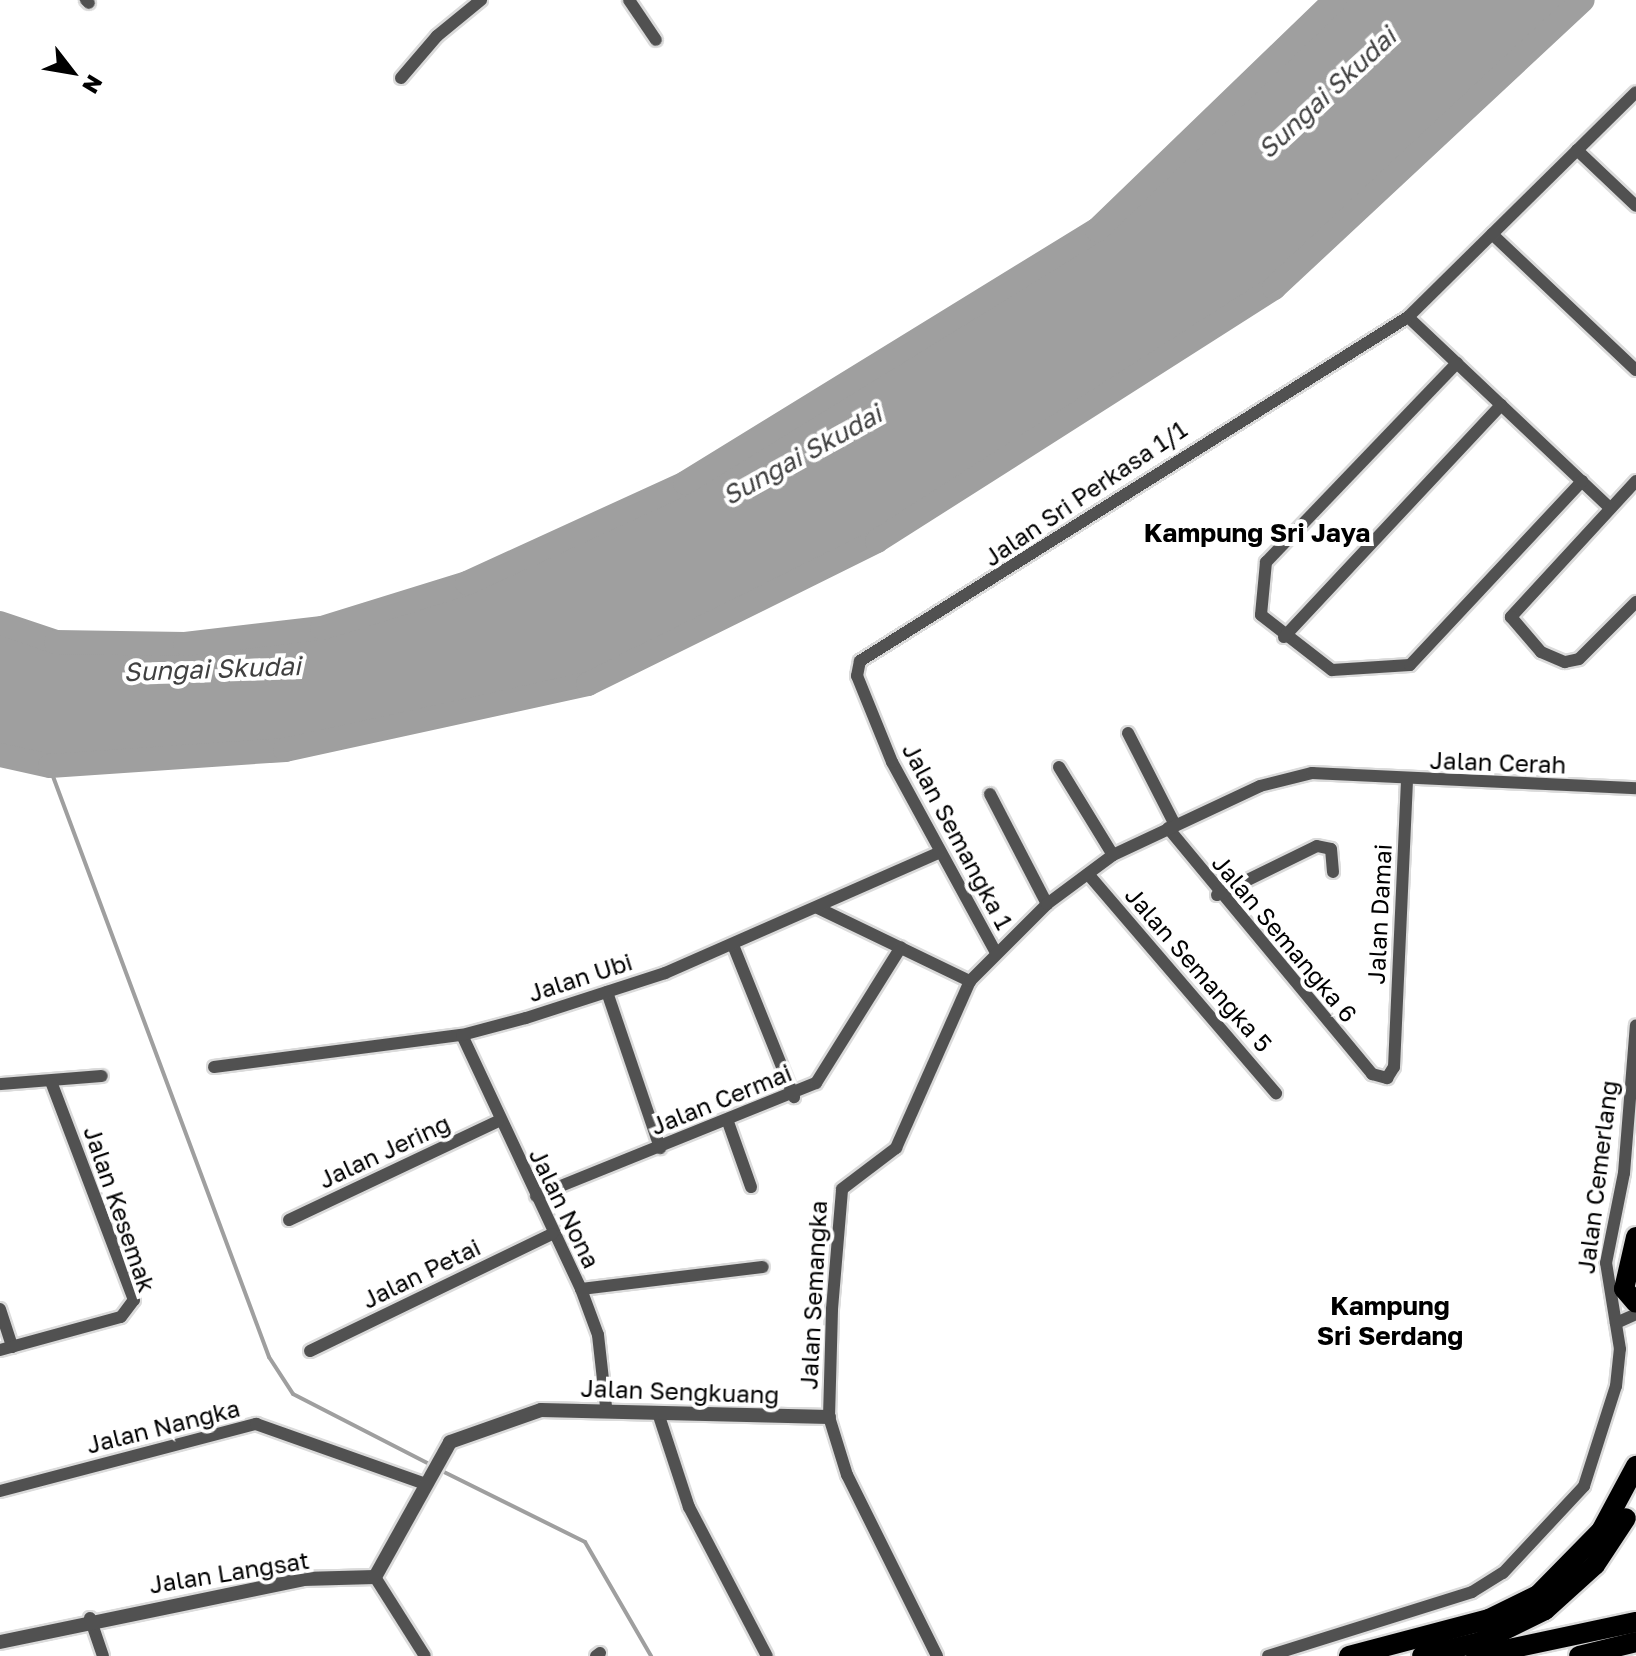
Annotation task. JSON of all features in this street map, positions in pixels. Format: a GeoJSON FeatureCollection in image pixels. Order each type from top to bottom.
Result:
{"type":"FeatureCollection","features":[{"type":"Feature","properties":{"kind":"highway"},"geometry":{"type":"LineString","coordinates":[[1636,1237],[1624,1289],[1636,1303]]}},
{"type":"Feature","properties":{"kind":"highway"},"geometry":{"type":"LineString","coordinates":[[1349,1656],[1489,1619],[1538,1595],[1601,1531],[1636,1466]]}},
{"type":"Feature","properties":{"kind":"highway"},"geometry":{"type":"LineString","coordinates":[[1422,1656],[1480,1642],[1545,1610],[1595,1565],[1636,1497]]}},
{"type":"Feature","properties":{"kind":"highway"},"geometry":{"type":"LineString","coordinates":[[1476,1656],[1636,1622]]}},
{"type":"Feature","properties":{"kind":"highway"},"geometry":{"type":"LineString","coordinates":[[1579,1656],[1636,1642]]}},
{"type":"Feature","properties":{"kind":"street"},"geometry":{"type":"LineString","coordinates":[[401,78],[481,0]]}},
{"type":"Feature","properties":{"kind":"street"},"geometry":{"type":"LineString","coordinates":[[629,0],[656,40]]}},
{"type":"Feature","properties":{"kind":"street","name":"Jalan Sri Perkasa 1/1"},"geometry":{"type":"LineString","coordinates":[[883,742],[857,676],[870,652],[948,612],[1183,453],[1408,317],[1636,92]]}},
{"type":"Feature","properties":{"kind":"street"},"geometry":{"type":"LineString","coordinates":[[1577,150],[1636,206]]}},
{"type":"Feature","properties":{"kind":"street"},"geometry":{"type":"LineString","coordinates":[[1492,234],[1636,370]]}},
{"type":"Feature","properties":{"kind":"street"},"geometry":{"type":"LineString","coordinates":[[1408,317],[1610,508]]}},
{"type":"Feature","properties":{"kind":"street"},"geometry":{"type":"LineString","coordinates":[[1457,363],[1266,562],[1261,615],[1284,637],[1332,670],[1410,665],[1582,481]]}},
{"type":"Feature","properties":{"kind":"street"},"geometry":{"type":"LineString","coordinates":[[1284,637],[1501,405]]}},
{"type":"Feature","properties":{"kind":"street"},"geometry":{"type":"LineString","coordinates":[[1636,481],[1511,617],[1541,652],[1565,662],[1579,659],[1636,602]]}},
{"type":"Feature","properties":{"kind":"street","name":"Jalan Semangka 6"},"geometry":{"type":"LineString","coordinates":[[1128,733],[1171,827],[1217,895],[1372,1074]]}},
{"type":"Feature","properties":{"kind":"street","name":"Jalan Semangka 1"},"geometry":{"type":"LineString","coordinates":[[883,742],[938,853],[995,951]]}},
{"type":"Feature","properties":{"kind":"street"},"geometry":{"type":"LineString","coordinates":[[1059,767],[1113,855]]}},
{"type":"Feature","properties":{"kind":"street","name":"Jalan Semangka"},"geometry":{"type":"LineString","coordinates":[[937,1656],[853,1489],[829,1417],[842,1189],[896,1148],[970,981],[995,951],[1047,904],[1113,855],[1260,786],[1312,773],[1360,777]]}},
{"type":"Feature","properties":{"kind":"street","name":"Jalan Cerah"},"geometry":{"type":"LineString","coordinates":[[1360,777],[1636,788]]}},
{"type":"Feature","properties":{"kind":"street","name":"Jalan Damai"},"geometry":{"type":"LineString","coordinates":[[1372,1074],[1387,1078],[1394,1067],[1407,781]]}},
{"type":"Feature","properties":{"kind":"street"},"geometry":{"type":"LineString","coordinates":[[990,794],[1047,904]]}},
{"type":"Feature","properties":{"kind":"street"},"geometry":{"type":"LineString","coordinates":[[1217,895],[1317,846],[1331,849],[1333,872]]}},
{"type":"Feature","properties":{"kind":"street","name":"Jalan Ubi"},"geometry":{"type":"LineString","coordinates":[[214,1067],[462,1035],[607,992],[733,945],[818,908],[866,880],[938,853]]}},
{"type":"Feature","properties":{"kind":"street","name":"Jalan Semangka 5"},"geometry":{"type":"LineString","coordinates":[[1088,874],[1276,1093]]}},
{"type":"Feature","properties":{"kind":"street"},"geometry":{"type":"LineString","coordinates":[[818,908],[970,981]]}},
{"type":"Feature","properties":{"kind":"street"},"geometry":{"type":"LineString","coordinates":[[733,945],[794,1097]]}},
{"type":"Feature","properties":{"kind":"street","name":"Jalan Cermai"},"geometry":{"type":"LineString","coordinates":[[536,1196],[794,1097],[816,1083],[901,947]]}},
{"type":"Feature","properties":{"kind":"street"},"geometry":{"type":"LineString","coordinates":[[607,992],[660,1148]]}},
{"type":"Feature","properties":{"kind":"street","name":"Jalan Cemerlang"},"geometry":{"type":"LineString","coordinates":[[1268,1656],[1472,1592],[1503,1573],[1584,1486],[1616,1386],[1616,1323],[1606,1263],[1624,1173],[1636,1025]]}},
{"type":"Feature","properties":{"kind":"street","name":"Jalan Nona"},"geometry":{"type":"LineString","coordinates":[[462,1035],[498,1121],[581,1289],[598,1335],[606,1406]]}},
{"type":"Feature","properties":{"kind":"street"},"geometry":{"type":"LineString","coordinates":[[0,1084],[52,1084],[102,1076]]}},
{"type":"Feature","properties":{"kind":"street","name":"Jalan Kesemak"},"geometry":{"type":"LineString","coordinates":[[6,1348],[121,1317],[134,1300],[52,1084]]}},
{"type":"Feature","properties":{"kind":"street","name":"Jalan Jering"},"geometry":{"type":"LineString","coordinates":[[289,1220],[498,1121]]}},
{"type":"Feature","properties":{"kind":"street"},"geometry":{"type":"LineString","coordinates":[[728,1122],[751,1187]]}},
{"type":"Feature","properties":{"kind":"street","name":"Jalan Petai"},"geometry":{"type":"LineString","coordinates":[[310,1351],[552,1234]]}},
{"type":"Feature","properties":{"kind":"street"},"geometry":{"type":"LineString","coordinates":[[581,1289],[763,1267]]}},
{"type":"Feature","properties":{"kind":"street"},"geometry":{"type":"LineString","coordinates":[[0,1309],[6,1348]]}},
{"type":"Feature","properties":{"kind":"street"},"geometry":{"type":"LineString","coordinates":[[1616,1323],[1636,1314]]}},
{"type":"Feature","properties":{"kind":"street","name":"Jalan Sengkuang"},"geometry":{"type":"LineString","coordinates":[[375,1577],[450,1442],[541,1410],[606,1406],[659,1416],[829,1417]]}},
{"type":"Feature","properties":{"kind":"street"},"geometry":{"type":"LineString","coordinates":[[659,1416],[689,1507],[767,1656]]}},
{"type":"Feature","properties":{"kind":"street","name":"Jalan Nangka"},"geometry":{"type":"LineString","coordinates":[[0,1491],[256,1424],[427,1480]]}},
{"type":"Feature","properties":{"kind":"street"},"geometry":{"type":"LineString","coordinates":[[375,1577],[425,1656]]}},
{"type":"Feature","properties":{"kind":"street","name":"Jalan Langsat"},"geometry":{"type":"LineString","coordinates":[[0,1642],[90,1618],[303,1579],[375,1577]]}},
{"type":"Feature","properties":{"kind":"street"},"geometry":{"type":"LineString","coordinates":[[90,1618],[103,1656]]}},
{"type":"Feature","properties":{"kind":"water","name":"Sungai Skudai"},"geometry":{"type":"Polygon","coordinates":[[[1335,0],[1583,0],[1274,288],[877,541],[588,684],[285,750],[50,766],[0,755],[0,623],[56,642],[185,644],[322,628],[467,583],[684,483],[1097,230],[1335,0]]]}},
{"type":"Feature","properties":{"kind":"waterway","name":"Sungai Skudai"},"geometry":{"type":"LineString","coordinates":[[0,623],[56,642],[185,644],[322,628],[467,583],[685,483],[1097,230],[1335,0]]}},
{"type":"Feature","properties":{"kind":"waterway"},"geometry":{"type":"LineString","coordinates":[[0,755],[50,766],[285,750],[588,684],[877,541],[1274,288],[1583,0]]}},
{"type":"Feature","properties":{"kind":"waterway"},"geometry":{"type":"LineString","coordinates":[[48,763],[269,1357],[293,1394],[433,1466]]}},
{"type":"Feature","properties":{"kind":"waterway"},"geometry":{"type":"LineString","coordinates":[[440,1470],[585,1542],[651,1656]]}},
{"type":"Feature","properties":{"kind":"district","name":"Kampung Sri Jaya"},"geometry":{"type":"Point","coordinates":[1257,533]}},
{"type":"Feature","properties":{"kind":"district","name":"Kampung Sri Serdang"},"geometry":{"type":"Point","coordinates":[1390,1321]}}]}
